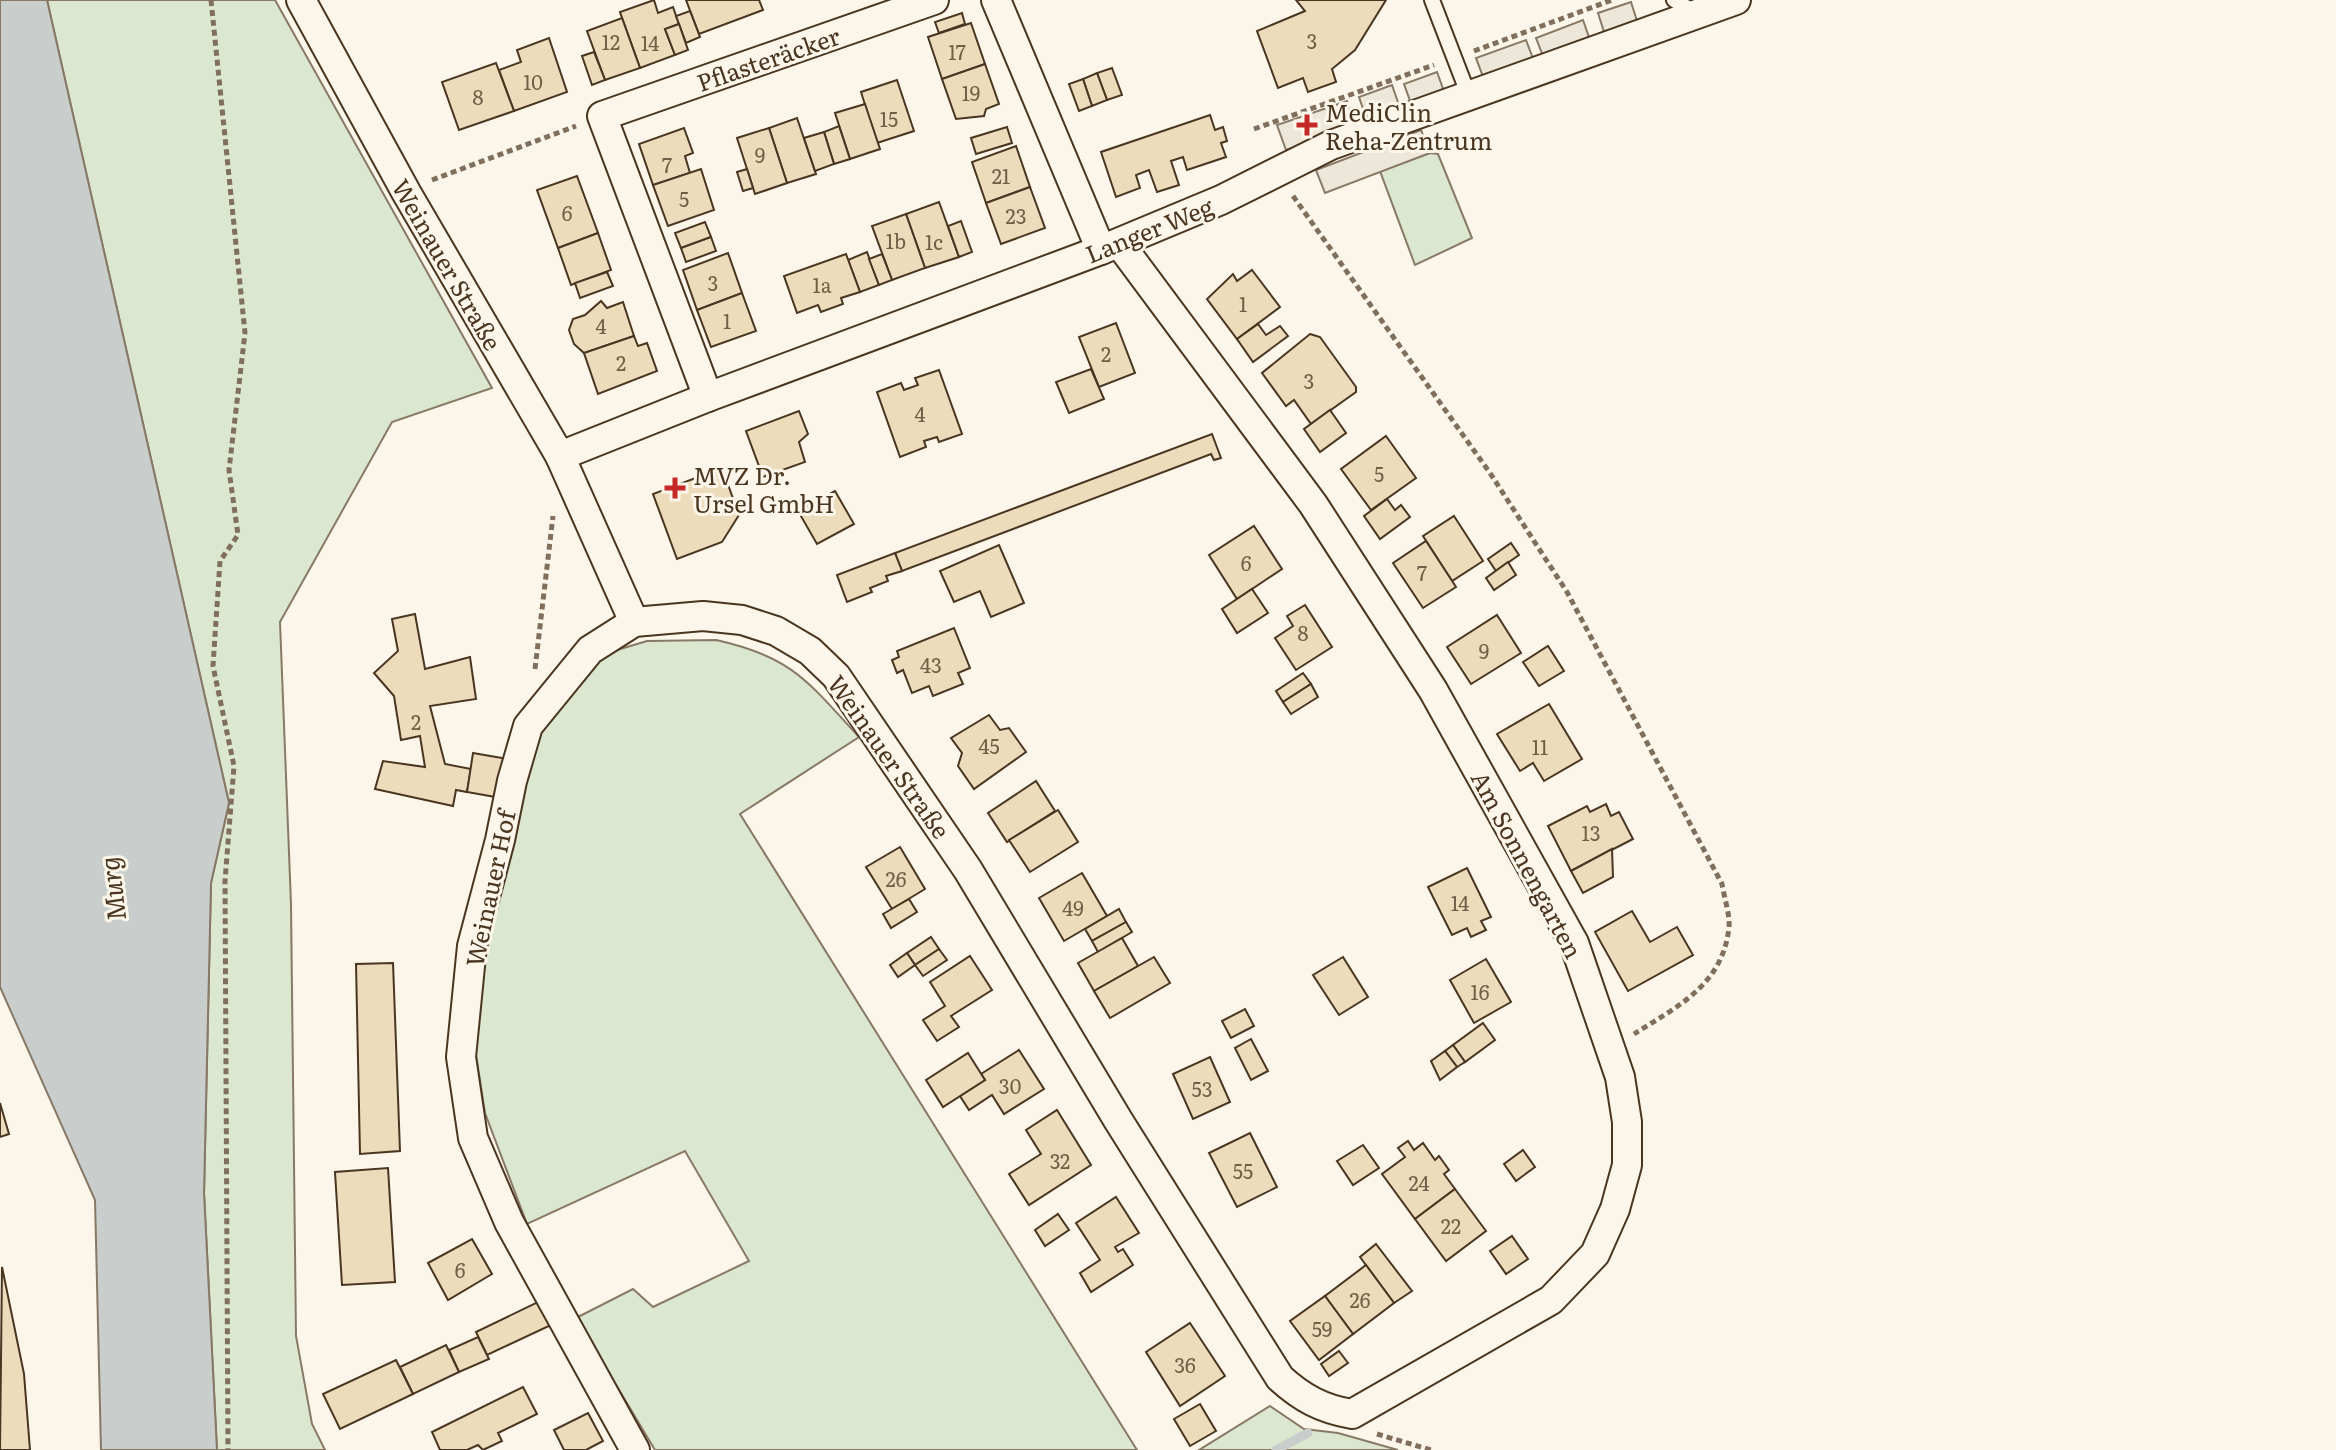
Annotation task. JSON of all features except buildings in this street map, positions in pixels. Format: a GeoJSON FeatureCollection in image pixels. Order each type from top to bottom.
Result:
{"type":"FeatureCollection","features":[{"type":"Feature","properties":{"kind":"street","name":"Weinauer Straße"},"geometry":{"type":"LineString","coordinates":[[301,0],[406,192],[560,456],[634,622],[703,616],[742,620],[788,638],[810,651],[836,676],[968,870],[1118,1120],[1280,1378],[1326,1410],[1352,1414]]}},
{"type":"Feature","properties":{"kind":"street","name":"Pflasteräcker"},"geometry":{"type":"LineString","coordinates":[[602,116],[934,0]]}},
{"type":"Feature","properties":{"kind":"street"},"geometry":{"type":"LineString","coordinates":[[996,0],[1110,246]]}},
{"type":"Feature","properties":{"kind":"street","name":"Langer Weg"},"geometry":{"type":"LineString","coordinates":[[560,456],[1110,246],[1331,145],[1469,96],[1686,7],[1736,0]]}},
{"type":"Feature","properties":{"kind":"street"},"geometry":{"type":"LineString","coordinates":[[602,116],[708,397]]}},
{"type":"Feature","properties":{"kind":"street","name":"Am Sonnengarten"},"geometry":{"type":"LineString","coordinates":[[1110,246],[1313,504],[1433,690],[1574,943],[1611,1048],[1627,1122],[1627,1165],[1615,1209],[1595,1254],[1551,1300],[1352,1414]]}},
{"type":"Feature","properties":{"kind":"street","name":"Weinauer Hof"},"geometry":{"type":"LineString","coordinates":[[634,622],[590,650],[528,726],[472,946],[461,1057],[473,1138],[509,1222],[635,1450]]}},
{"type":"Feature","properties":{"kind":"lane"},"geometry":{"type":"LineString","coordinates":[[1432,0],[1469,96]]}},
{"type":"Feature","properties":{"kind":"path"},"geometry":{"type":"LineString","coordinates":[[211,0],[245,333],[229,470],[238,535],[220,561],[213,666],[234,766],[225,881],[228,1450]]}},
{"type":"Feature","properties":{"kind":"path"},"geometry":{"type":"LineString","coordinates":[[406,192],[602,116]]}},
{"type":"Feature","properties":{"kind":"path"},"geometry":{"type":"LineString","coordinates":[[1277,172],[1490,473],[1567,592],[1722,884],[1729,927],[1714,977],[1683,1003],[1611,1048]]}},
{"type":"Feature","properties":{"kind":"path"},"geometry":{"type":"LineString","coordinates":[[534,678],[555,504]]}},
{"type":"Feature","properties":{"kind":"path"},"geometry":{"type":"LineString","coordinates":[[1352,1414],[1363,1429],[1431,1450]]}},
{"type":"Feature","properties":{"kind":"green space"},"geometry":{"type":"Polygon","coordinates":[[[47,0],[275,0],[492,388],[392,422],[280,622],[291,904],[296,1336],[312,1424],[325,1450],[217,1450],[204,1193],[211,883],[229,803],[47,0]]]}},
{"type":"Feature","properties":{"kind":"green space"},"geometry":{"type":"Polygon","coordinates":[[[1430,153],[1438,154],[1472,238],[1415,265],[1380,171],[1430,153]]]}},
{"type":"Feature","properties":{"kind":"green space"},"geometry":{"type":"Polygon","coordinates":[[[716,640],[764,655],[797,674],[859,737],[740,814],[1137,1450],[655,1450],[576,1318],[633,1289],[653,1307],[749,1261],[685,1151],[527,1224],[485,1113],[474,1042],[488,924],[532,744],[558,702],[607,653],[647,641],[716,640]]]}},
{"type":"Feature","properties":{"kind":"green space"},"geometry":{"type":"Polygon","coordinates":[[[1270,1406],[1304,1429],[1338,1433],[1398,1450],[1199,1450],[1270,1406]]]}},
{"type":"Feature","properties":{"kind":"shaded area"},"geometry":{"type":"Polygon","coordinates":[[[1631,2],[1638,24],[1605,35],[1598,13],[1631,2]]]}},
{"type":"Feature","properties":{"kind":"shaded area"},"geometry":{"type":"Polygon","coordinates":[[[1583,20],[1591,43],[1545,61],[1536,38],[1583,20]]]}},
{"type":"Feature","properties":{"kind":"shaded area"},"geometry":{"type":"Polygon","coordinates":[[[1526,40],[1535,64],[1485,82],[1476,58],[1526,40]]]}},
{"type":"Feature","properties":{"kind":"shaded area"},"geometry":{"type":"Polygon","coordinates":[[[1437,72],[1446,97],[1413,109],[1404,84],[1437,72]]]}},
{"type":"Feature","properties":{"kind":"shaded area"},"geometry":{"type":"Polygon","coordinates":[[[1392,85],[1401,111],[1368,123],[1359,97],[1392,85]]]}},
{"type":"Feature","properties":{"kind":"shaded area"},"geometry":{"type":"Polygon","coordinates":[[[1347,101],[1355,126],[1286,150],[1277,125],[1347,101]]]}},
{"type":"Feature","properties":{"kind":"shaded area"},"geometry":{"type":"Polygon","coordinates":[[[1421,130],[1430,153],[1325,193],[1316,170],[1421,130]]]}},
{"type":"Feature","properties":{"kind":"water","name":"Murg"},"geometry":{"type":"Polygon","coordinates":[[[0,0],[47,0],[229,803],[211,883],[204,1193],[217,1450],[101,1450],[95,1200],[0,987],[0,0]]]}},
{"type":"Feature","properties":{"kind":"waterway"},"geometry":{"type":"LineString","coordinates":[[1276,1450],[1308,1433]]}},
{"type":"Feature","properties":{"kind":"place","name":"MediClin Reha-Zentrum"},"geometry":{"type":"Point","coordinates":[1307,125]}},
{"type":"Feature","properties":{"kind":"place","name":"MVZ Dr. Ursel GmbH"},"geometry":{"type":"Point","coordinates":[675,488]}}]}
